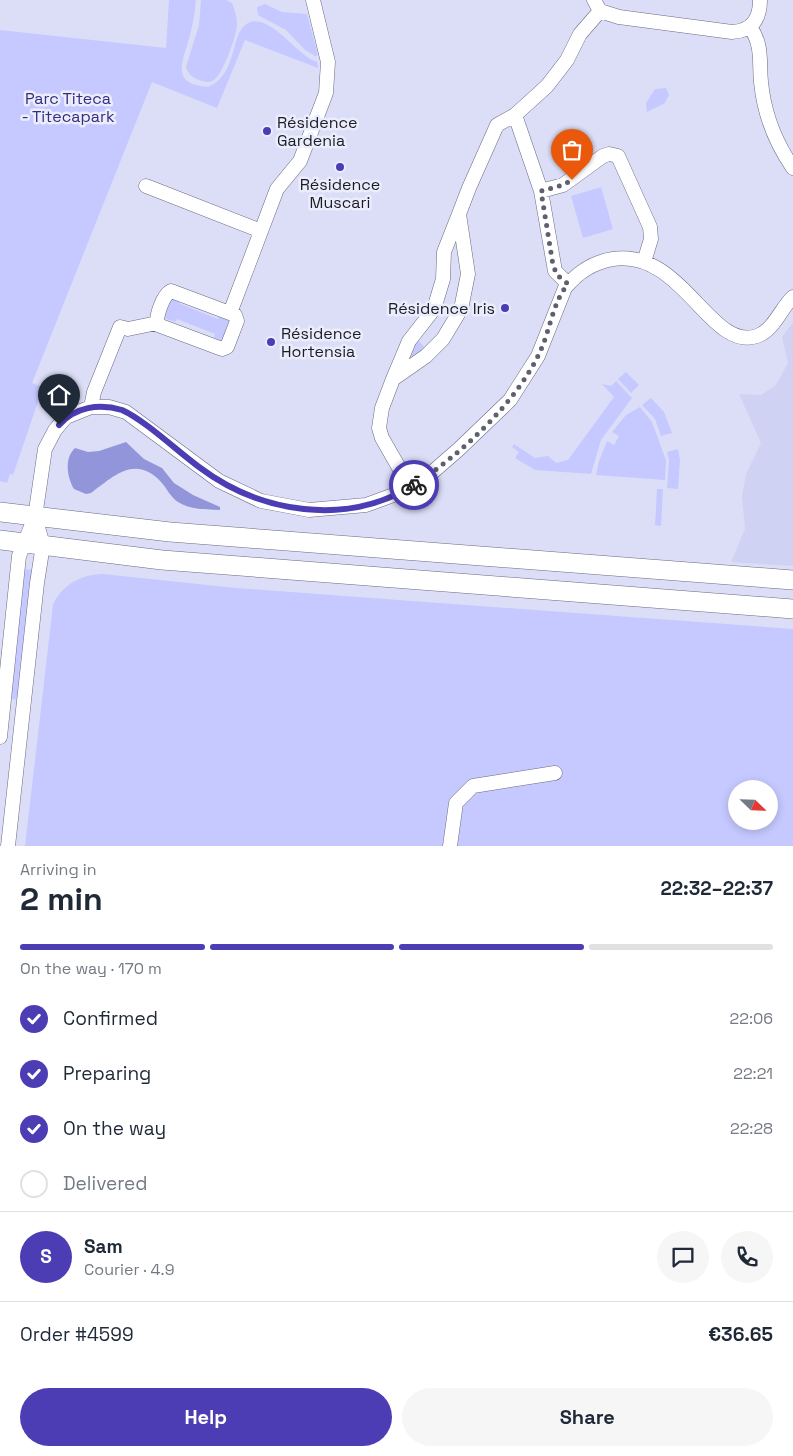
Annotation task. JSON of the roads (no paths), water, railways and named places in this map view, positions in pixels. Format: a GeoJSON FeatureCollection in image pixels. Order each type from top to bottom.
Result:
{"type":"FeatureCollection","features":[{"type":"Feature","properties":{"kind":"main road"},"geometry":{"type":"LineString","coordinates":[[0,512],[170,532],[793,580]]}},
{"type":"Feature","properties":{"kind":"main road"},"geometry":{"type":"LineString","coordinates":[[0,540],[162,560],[793,609]]}},
{"type":"Feature","properties":{"kind":"street"},"geometry":{"type":"LineString","coordinates":[[230,313],[277,189],[302,156],[328,87],[328,62],[313,0]]}},
{"type":"Feature","properties":{"kind":"street"},"geometry":{"type":"LineString","coordinates":[[410,487],[382,438],[379,428],[382,408],[409,342],[434,309],[443,279],[444,252],[497,125],[515,115],[535,99],[558,73],[597,6],[619,17],[732,32],[750,27],[758,16],[760,0]]}},
{"type":"Feature","properties":{"kind":"street"},"geometry":{"type":"LineString","coordinates":[[750,27],[758,38],[765,108],[778,144],[793,168]]}},
{"type":"Feature","properties":{"kind":"street"},"geometry":{"type":"LineString","coordinates":[[515,115],[541,191],[553,265],[557,275],[568,284]]}},
{"type":"Feature","properties":{"kind":"street"},"geometry":{"type":"LineString","coordinates":[[541,191],[568,183],[603,156],[609,154],[618,156],[650,227],[651,239],[644,262]]}},
{"type":"Feature","properties":{"kind":"street"},"geometry":{"type":"LineString","coordinates":[[146,186],[261,231]]}},
{"type":"Feature","properties":{"kind":"street"},"geometry":{"type":"LineString","coordinates":[[393,380],[426,356],[443,339],[461,309],[468,274],[459,214]]}},
{"type":"Feature","properties":{"kind":"street"},"geometry":{"type":"LineString","coordinates":[[0,737],[19,556],[35,517],[42,462],[48,442],[66,418],[90,407],[109,407],[126,412],[219,480],[249,496],[273,505],[309,510],[356,507],[386,498],[410,487],[460,449],[510,400],[521,387],[542,349],[558,300],[568,284],[585,270],[600,262],[626,258],[644,262],[665,272],[726,332],[735,336],[750,337],[763,333],[793,297]]}},
{"type":"Feature","properties":{"kind":"street"},"geometry":{"type":"LineString","coordinates":[[90,407],[94,392],[120,327],[128,329],[157,323],[224,349],[228,345],[237,322],[236,316],[230,313],[171,291],[166,294],[157,323]]}},
{"type":"Feature","properties":{"kind":"street"},"geometry":{"type":"LineString","coordinates":[[8,846],[37,583],[44,545],[35,517]]}},
{"type":"Feature","properties":{"kind":"street"},"geometry":{"type":"LineString","coordinates":[[450,846],[456,803],[473,786],[555,773]]}},
{"type":"Feature","properties":{"kind":"place","name":"Résidence Gardenia"},"geometry":{"type":"Point","coordinates":[267,131]}},
{"type":"Feature","properties":{"kind":"place","name":"Résidence Muscari"},"geometry":{"type":"Point","coordinates":[340,167]}},
{"type":"Feature","properties":{"kind":"place","name":"Résidence Iris"},"geometry":{"type":"Point","coordinates":[505,308]}},
{"type":"Feature","properties":{"kind":"place","name":"Résidence Hortensia"},"geometry":{"type":"Point","coordinates":[271,342]}},
{"type":"Feature","properties":{"kind":"park label","name":"Parc Titeca - Titecapark"},"geometry":{"type":"Point","coordinates":[68,107]}}]}
